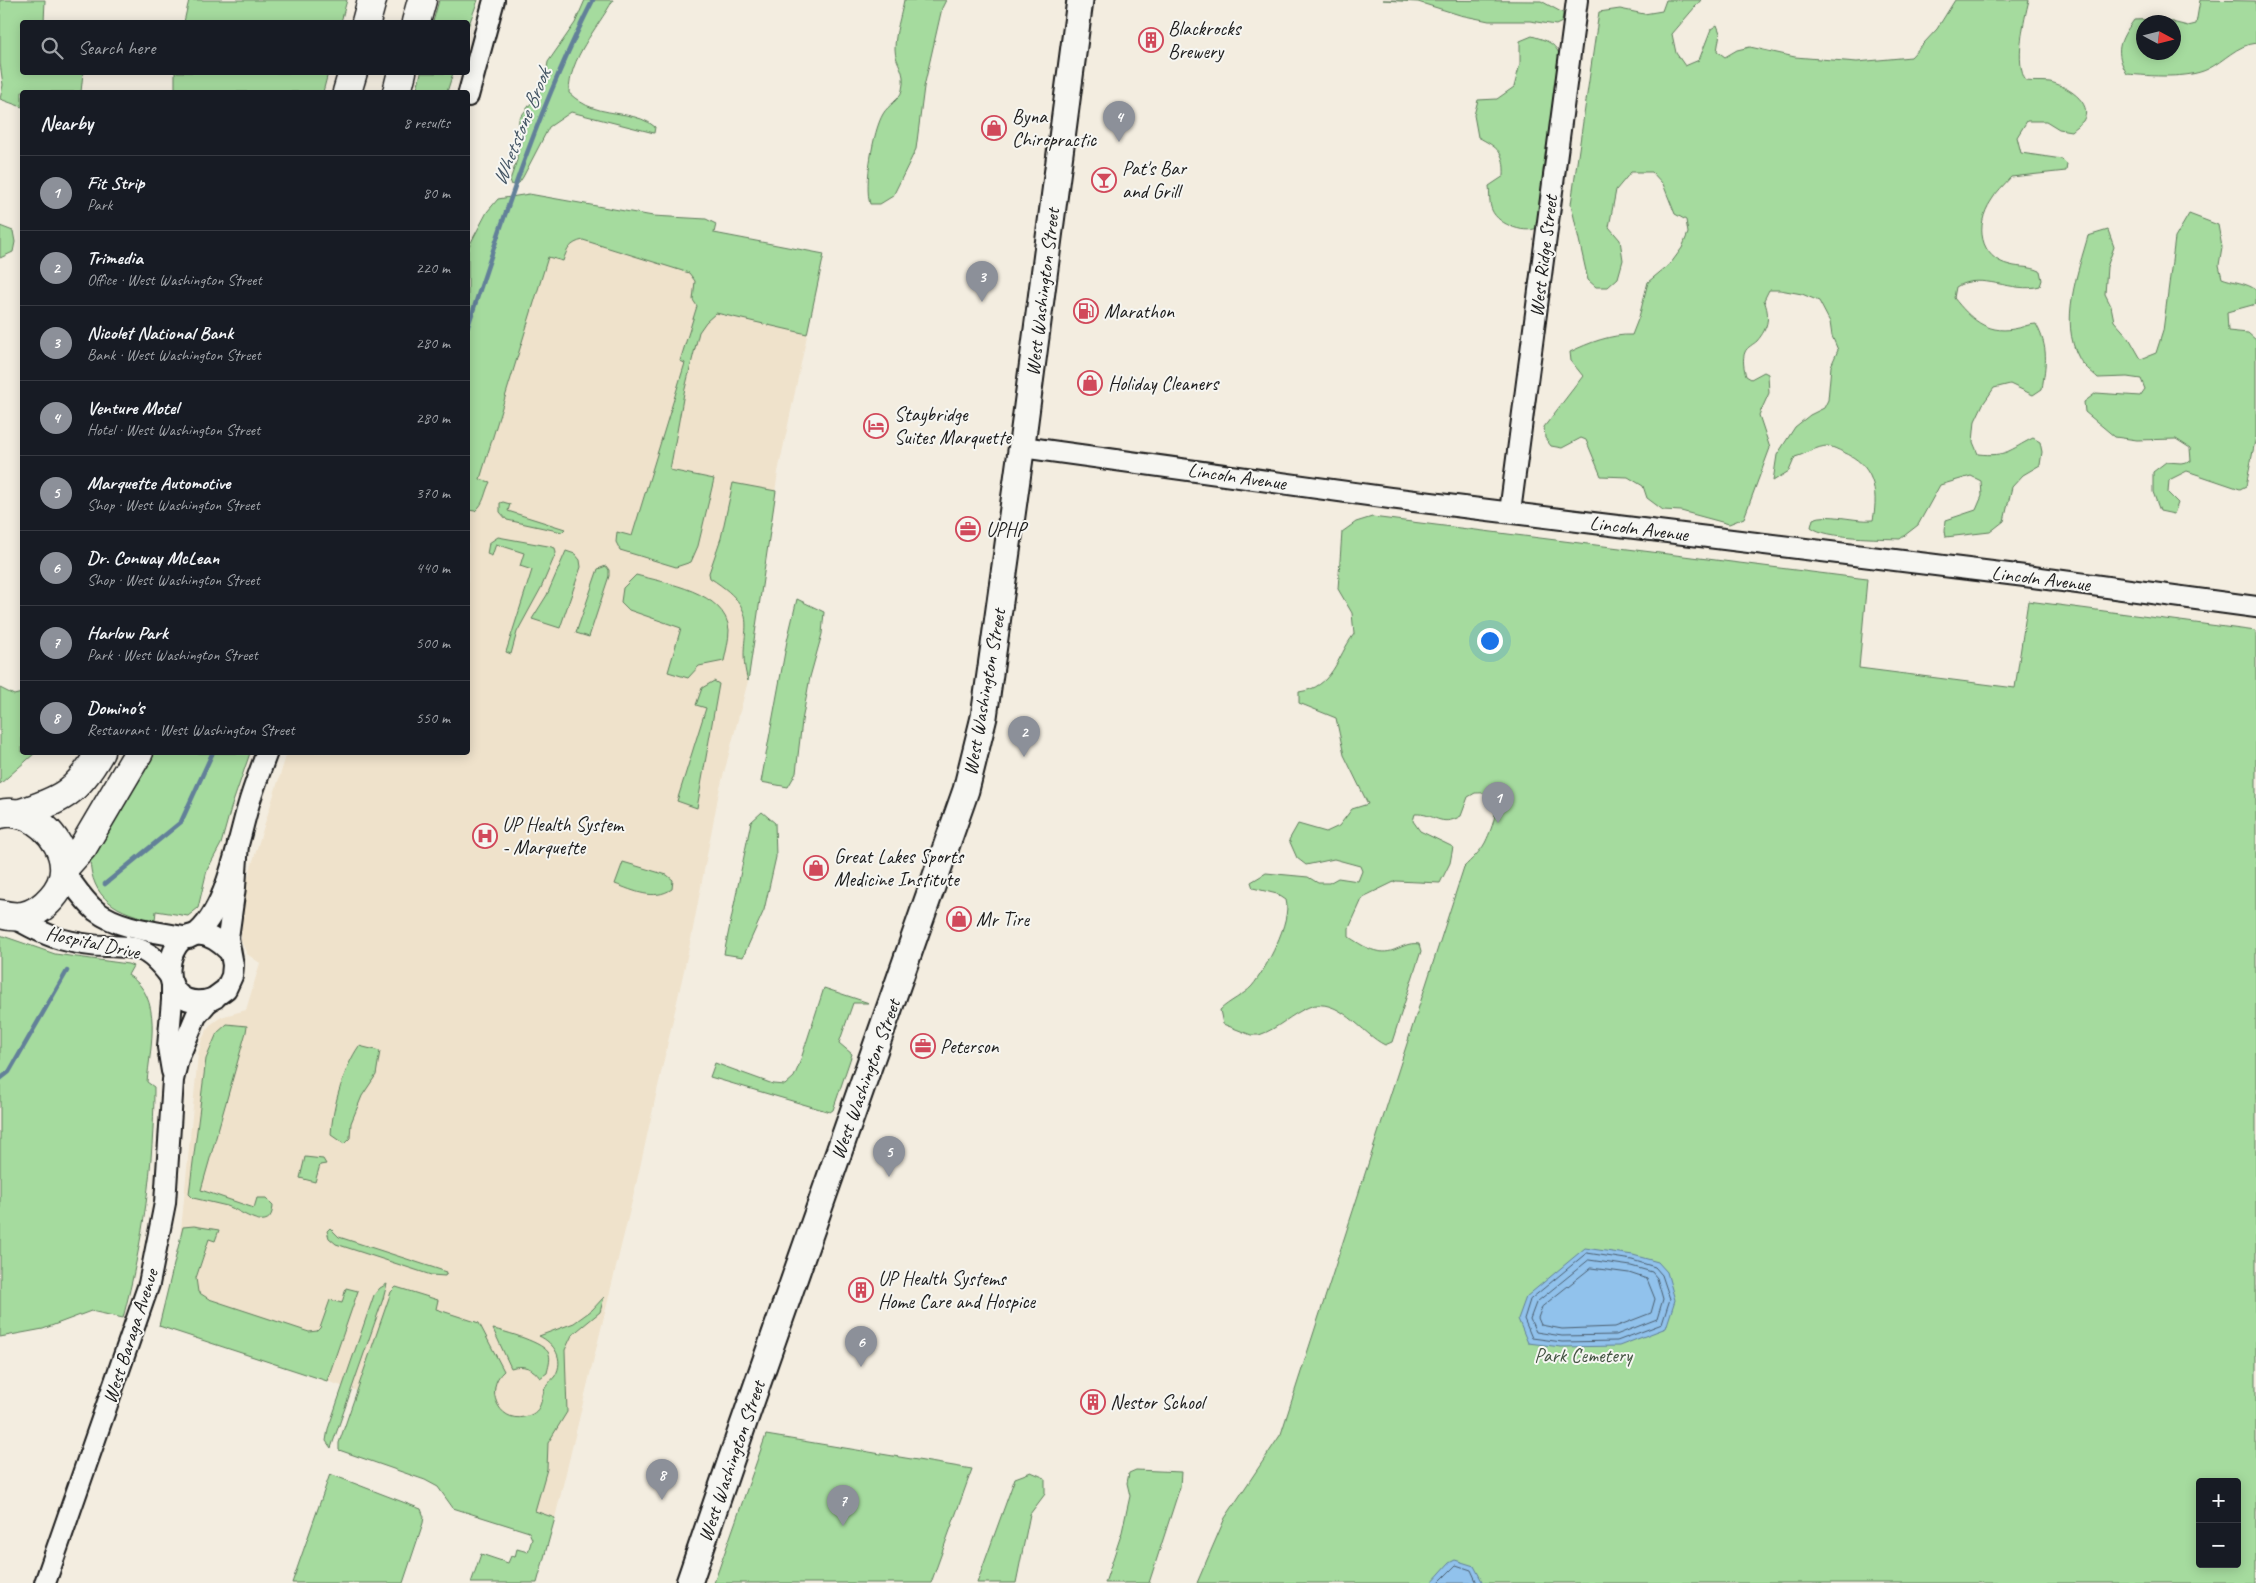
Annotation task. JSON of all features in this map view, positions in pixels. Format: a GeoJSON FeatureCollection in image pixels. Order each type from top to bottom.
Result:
{"type":"FeatureCollection","features":[{"type":"Feature","properties":{"kind":"highway"},"geometry":{"type":"LineString","coordinates":[[367,20],[372,0]]}},
{"type":"Feature","properties":{"kind":"highway"},"geometry":{"type":"LineString","coordinates":[[417,20],[422,0]]}},
{"type":"Feature","properties":{"kind":"highway"},"geometry":{"type":"LineString","coordinates":[[348,90],[352,75]]}},
{"type":"Feature","properties":{"kind":"highway"},"geometry":{"type":"LineString","coordinates":[[398,90],[401,75]]}},
{"type":"Feature","properties":{"kind":"highway"},"geometry":{"type":"LineString","coordinates":[[9,814],[53,802],[66,794],[79,785],[98,755]]}},
{"type":"Feature","properties":{"kind":"highway"},"geometry":{"type":"LineString","coordinates":[[3,914],[23,916],[42,908],[56,892],[64,869],[83,847],[137,755]]}},
{"type":"Feature","properties":{"kind":"highway"},"geometry":{"type":"LineString","coordinates":[[9,814],[32,819],[48,832],[62,852],[64,869]]}},
{"type":"Feature","properties":{"kind":"main road","name":"West Washington Street"},"geometry":{"type":"LineString","coordinates":[[689,1583],[966,790],[984,717],[1022,447],[1080,0]]}},
{"type":"Feature","properties":{"kind":"street"},"geometry":{"type":"LineString","coordinates":[[470,90],[494,0]]}},
{"type":"Feature","properties":{"kind":"street","name":"West Ridge Street"},"geometry":{"type":"LineString","coordinates":[[1510,512],[1577,0]]}},
{"type":"Feature","properties":{"kind":"street","name":"Lincoln Avenue"},"geometry":{"type":"LineString","coordinates":[[1022,447],[1390,498],[2033,577],[2256,607]]}},
{"type":"Feature","properties":{"kind":"street"},"geometry":{"type":"LineString","coordinates":[[238,843],[235,887],[228,938],[233,966],[231,980],[226,989],[215,998],[204,1001],[190,1000],[180,993],[170,979],[170,959],[173,951],[182,942],[208,923],[216,909],[266,755]]}},
{"type":"Feature","properties":{"kind":"street","name":"Hospital Drive"},"geometry":{"type":"LineString","coordinates":[[64,869],[79,893],[98,912],[132,926],[191,937]]}},
{"type":"Feature","properties":{"kind":"street","name":"Hospital Drive"},"geometry":{"type":"LineString","coordinates":[[3,914],[60,939],[101,946],[129,945],[138,948],[156,960],[170,979]]}},
{"type":"Feature","properties":{"kind":"street"},"geometry":{"type":"LineString","coordinates":[[191,937],[213,938],[229,951]]}},
{"type":"Feature","properties":{"kind":"street","name":"West Baraga Avenue"},"geometry":{"type":"LineString","coordinates":[[170,979],[172,1000],[168,1047],[174,1080]]}},
{"type":"Feature","properties":{"kind":"street","name":"West Baraga Avenue"},"geometry":{"type":"LineString","coordinates":[[45,1583],[149,1284],[165,1204],[174,1080],[183,1044],[196,1016],[215,998]]}},
{"type":"Feature","properties":{"kind":"shaded area","name":"UP Health System - Marquette"},"geometry":{"type":"Polygon","coordinates":[[[585,226],[823,260],[778,472],[748,681],[719,792],[691,939],[636,1185],[555,1518],[340,1446],[357,1391],[159,1326],[180,1240],[198,1055],[202,1039],[210,1025],[221,1017],[246,1010],[260,963],[247,954],[241,941],[242,915],[247,880],[286,755],[470,755],[470,366],[511,241],[585,226]]]}},
{"type":"Feature","properties":{"kind":"green space"},"geometry":{"type":"Polygon","coordinates":[[[0,0],[45,0],[44,20],[20,20],[20,75],[83,75],[81,90],[20,90],[20,106],[0,99],[3,85],[0,63],[0,0]]]}},
{"type":"Feature","properties":{"kind":"green space"},"geometry":{"type":"Polygon","coordinates":[[[189,0],[347,0],[342,20],[184,20],[189,0]]]}},
{"type":"Feature","properties":{"kind":"green space"},"geometry":{"type":"Polygon","coordinates":[[[439,0],[478,0],[470,22],[470,20],[434,20],[439,0]]]}},
{"type":"Feature","properties":{"kind":"green space"},"geometry":{"type":"Polygon","coordinates":[[[585,0],[613,0],[579,56],[570,80],[569,93],[593,108],[649,122],[655,127],[654,133],[571,112],[549,127],[523,177],[519,183],[512,185],[510,180],[517,160],[519,119],[544,86],[548,62],[575,23],[585,0]]]}},
{"type":"Feature","properties":{"kind":"green space"},"geometry":{"type":"Polygon","coordinates":[[[904,0],[946,0],[942,8],[924,87],[916,149],[893,196],[880,204],[870,204],[868,184],[870,158],[879,122],[883,114],[899,97],[902,90],[903,77],[897,59],[895,43],[904,0]]]}},
{"type":"Feature","properties":{"kind":"green space"},"geometry":{"type":"Polygon","coordinates":[[[1383,0],[1541,1],[1563,13],[1562,22],[1556,25],[1530,21],[1489,21],[1460,15],[1418,2],[1383,0]]]}},
{"type":"Feature","properties":{"kind":"green space"},"geometry":{"type":"Polygon","coordinates":[[[1666,0],[1701,0],[1672,34],[1676,53],[1685,66],[1699,60],[1711,29],[1717,25],[1720,33],[1717,51],[1725,57],[1737,50],[1750,47],[1795,57],[1857,62],[1911,57],[1937,29],[1955,0],[2029,0],[2020,53],[2022,73],[2026,81],[2050,82],[2063,87],[2082,101],[2086,114],[2083,121],[2071,131],[2059,129],[2046,121],[2027,121],[2017,137],[2021,153],[2062,159],[2067,164],[2066,171],[2011,177],[1993,198],[1983,220],[1983,239],[1986,248],[1992,255],[2010,265],[2040,271],[2042,280],[2040,286],[2030,288],[1976,281],[1956,287],[1954,298],[1966,312],[1980,323],[1987,327],[2004,330],[2036,324],[2045,348],[2042,389],[2033,395],[2010,384],[1994,388],[1983,404],[1975,421],[1973,442],[1978,454],[2002,453],[2033,438],[2040,442],[2042,452],[2040,465],[2023,475],[2012,487],[2004,521],[1990,532],[1946,537],[1946,520],[1976,510],[1982,496],[1981,481],[1971,476],[1940,485],[1918,525],[1900,539],[1840,536],[1818,531],[1811,527],[1813,519],[1826,516],[1873,520],[1875,498],[1872,479],[1861,463],[1838,449],[1824,446],[1795,457],[1789,471],[1773,481],[1777,455],[1795,427],[1810,415],[1824,408],[1828,400],[1831,366],[1838,350],[1832,336],[1830,322],[1819,301],[1802,294],[1769,290],[1764,300],[1768,316],[1766,326],[1761,336],[1747,349],[1744,355],[1746,376],[1751,379],[1764,372],[1768,374],[1769,393],[1759,415],[1770,448],[1744,518],[1729,524],[1681,511],[1663,510],[1647,498],[1643,486],[1628,477],[1601,476],[1586,440],[1581,438],[1562,448],[1551,446],[1545,438],[1544,427],[1583,376],[1571,361],[1570,352],[1600,340],[1632,335],[1648,282],[1671,263],[1682,248],[1688,233],[1686,220],[1675,214],[1663,184],[1652,172],[1631,172],[1616,190],[1609,227],[1620,240],[1623,260],[1618,278],[1608,287],[1596,287],[1588,280],[1571,204],[1599,12],[1620,9],[1644,14],[1662,11],[1666,0]]]}},
{"type":"Feature","properties":{"kind":"green space"},"geometry":{"type":"Polygon","coordinates":[[[2200,0],[2256,1],[2256,43],[2243,47],[2214,66],[2200,72],[2180,76],[2127,74],[2120,59],[2120,46],[2134,20],[2136,20],[2136,60],[2181,60],[2181,24],[2188,26],[2196,24],[2200,0]]]}},
{"type":"Feature","properties":{"kind":"green space"},"geometry":{"type":"Polygon","coordinates":[[[1532,36],[1553,45],[1563,65],[1540,226],[1528,230],[1507,224],[1500,220],[1492,210],[1489,186],[1504,176],[1503,161],[1499,152],[1491,144],[1478,137],[1474,115],[1478,100],[1497,99],[1514,87],[1520,64],[1520,41],[1532,36]]]}},
{"type":"Feature","properties":{"kind":"green space"},"geometry":{"type":"Polygon","coordinates":[[[175,75],[327,75],[324,90],[175,90],[175,75]]]}},
{"type":"Feature","properties":{"kind":"green space"},"geometry":{"type":"Polygon","coordinates":[[[420,75],[452,75],[448,90],[417,90],[420,75]]]}},
{"type":"Feature","properties":{"kind":"green space"},"geometry":{"type":"Polygon","coordinates":[[[529,194],[653,216],[706,219],[716,224],[714,233],[824,254],[807,334],[716,313],[699,332],[684,393],[670,470],[714,479],[698,546],[691,562],[676,567],[620,550],[616,542],[617,532],[632,536],[685,363],[680,361],[697,306],[693,300],[695,281],[689,273],[583,240],[570,247],[563,261],[548,257],[480,479],[490,482],[483,501],[475,511],[470,510],[470,244],[487,212],[498,199],[529,194]]]}},
{"type":"Feature","properties":{"kind":"green space"},"geometry":{"type":"Polygon","coordinates":[[[2189,214],[2218,225],[2222,247],[2219,265],[2222,278],[2244,284],[2256,290],[2256,304],[2227,312],[2228,331],[2248,333],[2256,340],[2256,436],[2246,486],[2240,489],[2187,471],[2169,480],[2168,493],[2178,503],[2174,514],[2160,511],[2153,492],[2153,472],[2166,462],[2181,463],[2191,461],[2190,448],[2176,439],[2137,440],[2115,437],[2085,412],[2084,402],[2096,393],[2140,396],[2145,389],[2141,379],[2127,377],[2098,378],[2080,361],[2073,344],[2070,313],[2075,281],[2088,236],[2108,230],[2114,247],[2107,267],[2105,294],[2111,306],[2114,321],[2129,338],[2141,359],[2156,353],[2163,331],[2175,238],[2189,214]]]}},
{"type":"Feature","properties":{"kind":"green space"},"geometry":{"type":"Polygon","coordinates":[[[0,226],[13,231],[15,242],[13,252],[0,258],[0,226]]]}},
{"type":"Feature","properties":{"kind":"green space"},"geometry":{"type":"Polygon","coordinates":[[[733,483],[776,491],[748,681],[744,649],[746,625],[744,614],[739,603],[728,591],[710,578],[709,573],[721,538],[733,483]]]}},
{"type":"Feature","properties":{"kind":"green space"},"geometry":{"type":"Polygon","coordinates":[[[500,503],[510,504],[508,511],[565,529],[562,532],[507,520],[500,512],[500,503]]]}},
{"type":"Feature","properties":{"kind":"green space","name":"Park Cemetery"},"geometry":{"type":"Polygon","coordinates":[[[1372,517],[1867,579],[1859,668],[2015,688],[2028,601],[2256,631],[2256,1583],[1197,1583],[1225,1518],[1281,1434],[1464,867],[1485,843],[1492,826],[1495,811],[1494,799],[1490,795],[1475,793],[1468,797],[1461,816],[1454,819],[1448,821],[1415,814],[1413,821],[1420,831],[1453,847],[1450,863],[1440,883],[1396,881],[1363,897],[1349,928],[1349,937],[1364,946],[1380,952],[1419,944],[1421,951],[1392,1042],[1385,1045],[1350,1018],[1330,1006],[1309,1007],[1259,1035],[1251,1035],[1223,1024],[1220,1010],[1249,989],[1258,978],[1282,932],[1285,920],[1286,900],[1277,894],[1253,888],[1251,882],[1266,873],[1308,877],[1318,883],[1329,883],[1338,878],[1358,881],[1362,871],[1360,866],[1334,859],[1306,865],[1297,858],[1289,840],[1298,824],[1326,832],[1339,826],[1352,809],[1368,804],[1344,755],[1336,718],[1299,703],[1299,692],[1311,689],[1327,678],[1354,634],[1352,613],[1338,589],[1342,532],[1356,522],[1372,517]]]}},
{"type":"Feature","properties":{"kind":"green space"},"geometry":{"type":"Polygon","coordinates":[[[498,537],[548,546],[555,548],[556,553],[541,588],[517,632],[511,654],[506,652],[532,570],[520,566],[524,553],[496,544],[492,556],[487,554],[489,543],[498,537]]]}},
{"type":"Feature","properties":{"kind":"green space"},"geometry":{"type":"Polygon","coordinates":[[[566,551],[575,554],[580,560],[581,567],[560,628],[532,619],[547,595],[566,551]]]}},
{"type":"Feature","properties":{"kind":"green space"},"geometry":{"type":"Polygon","coordinates":[[[606,566],[609,570],[609,576],[589,637],[576,633],[598,569],[606,566]]]}},
{"type":"Feature","properties":{"kind":"green space"},"geometry":{"type":"Polygon","coordinates":[[[636,575],[693,591],[717,606],[725,617],[729,630],[724,661],[699,666],[688,678],[668,672],[681,628],[629,610],[621,602],[623,588],[636,575]]]}},
{"type":"Feature","properties":{"kind":"green space"},"geometry":{"type":"Polygon","coordinates":[[[797,599],[824,612],[822,634],[810,677],[802,721],[796,773],[788,787],[761,782],[787,641],[797,599]]]}},
{"type":"Feature","properties":{"kind":"green space"},"geometry":{"type":"Polygon","coordinates":[[[714,681],[719,684],[697,808],[677,801],[706,708],[696,705],[702,688],[714,681]]]}},
{"type":"Feature","properties":{"kind":"green space"},"geometry":{"type":"Polygon","coordinates":[[[0,688],[14,695],[20,694],[20,755],[33,755],[0,784],[0,688]]]}},
{"type":"Feature","properties":{"kind":"green space"},"geometry":{"type":"Polygon","coordinates":[[[151,755],[249,755],[221,844],[207,870],[198,908],[188,916],[156,911],[155,920],[118,908],[101,894],[95,884],[90,858],[151,755]]]}},
{"type":"Feature","properties":{"kind":"green space"},"geometry":{"type":"Polygon","coordinates":[[[762,812],[775,823],[776,857],[764,910],[743,957],[724,954],[751,822],[762,812]]]}},
{"type":"Feature","properties":{"kind":"green space"},"geometry":{"type":"Polygon","coordinates":[[[623,862],[667,875],[673,880],[672,889],[665,893],[651,895],[615,884],[623,862]]]}},
{"type":"Feature","properties":{"kind":"green space"},"geometry":{"type":"Polygon","coordinates":[[[0,935],[55,954],[133,966],[128,975],[139,984],[147,996],[151,1009],[152,1024],[147,1082],[154,1087],[152,1146],[142,1232],[123,1318],[91,1311],[43,1329],[0,1337],[0,935]]]}},
{"type":"Feature","properties":{"kind":"green space"},"geometry":{"type":"Polygon","coordinates":[[[824,988],[869,1003],[853,1003],[839,1043],[852,1054],[833,1110],[830,1112],[710,1077],[715,1063],[773,1084],[785,1085],[794,1077],[799,1065],[824,988]]]}},
{"type":"Feature","properties":{"kind":"green space"},"geometry":{"type":"Polygon","coordinates":[[[227,1024],[247,1026],[201,1190],[254,1208],[257,1198],[266,1198],[273,1205],[268,1219],[255,1219],[227,1206],[193,1198],[189,1194],[206,1059],[217,1033],[227,1024]]]}},
{"type":"Feature","properties":{"kind":"green space"},"geometry":{"type":"Polygon","coordinates":[[[359,1046],[380,1051],[376,1075],[362,1096],[351,1123],[350,1138],[344,1144],[331,1135],[332,1125],[336,1101],[348,1065],[359,1046]]]}},
{"type":"Feature","properties":{"kind":"green space"},"geometry":{"type":"Polygon","coordinates":[[[305,1157],[323,1159],[326,1164],[320,1165],[315,1182],[300,1178],[305,1157]]]}},
{"type":"Feature","properties":{"kind":"green space"},"geometry":{"type":"Polygon","coordinates":[[[194,1226],[219,1230],[215,1241],[209,1239],[196,1278],[198,1292],[209,1299],[309,1332],[317,1331],[320,1328],[330,1300],[342,1303],[346,1288],[358,1291],[327,1381],[159,1326],[183,1227],[194,1226]]]}},
{"type":"Feature","properties":{"kind":"green space"},"geometry":{"type":"Polygon","coordinates":[[[330,1228],[339,1237],[447,1272],[445,1276],[431,1275],[336,1244],[329,1238],[327,1231],[330,1228]]]}},
{"type":"Feature","properties":{"kind":"green space"},"geometry":{"type":"Polygon","coordinates":[[[387,1284],[331,1448],[326,1441],[328,1429],[374,1295],[387,1284]]]}},
{"type":"Feature","properties":{"kind":"green space"},"geometry":{"type":"Polygon","coordinates":[[[396,1287],[438,1300],[436,1309],[479,1323],[504,1371],[498,1378],[495,1386],[497,1403],[507,1415],[515,1417],[524,1417],[535,1413],[540,1406],[545,1388],[558,1370],[559,1364],[556,1352],[549,1343],[539,1336],[574,1323],[592,1310],[604,1297],[600,1312],[572,1335],[565,1350],[567,1412],[548,1443],[547,1469],[535,1511],[555,1518],[537,1583],[471,1583],[481,1554],[508,1563],[511,1556],[515,1557],[517,1549],[528,1552],[532,1539],[529,1532],[453,1508],[438,1487],[425,1480],[339,1450],[339,1443],[391,1292],[396,1287]]]}},
{"type":"Feature","properties":{"kind":"green space"},"geometry":{"type":"Polygon","coordinates":[[[493,1329],[524,1338],[546,1350],[550,1359],[547,1373],[540,1378],[527,1368],[520,1366],[511,1368],[493,1329]]]}},
{"type":"Feature","properties":{"kind":"green space"},"geometry":{"type":"Polygon","coordinates":[[[766,1435],[972,1469],[931,1583],[714,1583],[766,1435]]]}},
{"type":"Feature","properties":{"kind":"green space"},"geometry":{"type":"Polygon","coordinates":[[[1136,1470],[1181,1472],[1180,1487],[1149,1583],[1105,1583],[1122,1532],[1130,1496],[1127,1483],[1129,1473],[1136,1470]]]}},
{"type":"Feature","properties":{"kind":"green space"},"geometry":{"type":"Polygon","coordinates":[[[1031,1472],[1045,1478],[1045,1494],[1030,1514],[1016,1583],[977,1583],[1015,1478],[1031,1472]]]}},
{"type":"Feature","properties":{"kind":"green space"},"geometry":{"type":"Polygon","coordinates":[[[330,1474],[421,1509],[424,1517],[423,1523],[403,1583],[292,1583],[330,1474]]]}},
{"type":"Feature","properties":{"kind":"water"},"geometry":{"type":"Polygon","coordinates":[[[1585,1248],[1633,1255],[1658,1262],[1667,1272],[1675,1300],[1666,1328],[1619,1346],[1561,1347],[1528,1343],[1518,1319],[1526,1297],[1585,1248]]]}},
{"type":"Feature","properties":{"kind":"water"},"geometry":{"type":"Polygon","coordinates":[[[1455,1560],[1474,1566],[1483,1583],[1431,1583],[1449,1563],[1455,1560]]]}},
{"type":"Feature","properties":{"kind":"waterway","name":"Whetstone Brook"},"geometry":{"type":"LineString","coordinates":[[470,320],[524,161],[556,79],[593,0]]}},
{"type":"Feature","properties":{"kind":"waterway","name":"Whetstone Brook"},"geometry":{"type":"LineString","coordinates":[[105,884],[181,822],[212,755]]}},
{"type":"Feature","properties":{"kind":"waterway","name":"Whetstone Brook"},"geometry":{"type":"LineString","coordinates":[[0,1079],[9,1072],[67,971]]}},
{"type":"Feature","properties":{"kind":"place","name":"Blackrocks Brewery"},"geometry":{"type":"Point","coordinates":[1151,40]}},
{"type":"Feature","properties":{"kind":"place","name":"Byna Chiropractic"},"geometry":{"type":"Point","coordinates":[994,128]}},
{"type":"Feature","properties":{"kind":"place","name":"Venture Motel"},"geometry":{"type":"Point","coordinates":[1119,142]}},
{"type":"Feature","properties":{"kind":"place","name":"Pat's Bar and Grill"},"geometry":{"type":"Point","coordinates":[1104,180]}},
{"type":"Feature","properties":{"kind":"place","name":"Nicolet National Bank"},"geometry":{"type":"Point","coordinates":[982,302]}},
{"type":"Feature","properties":{"kind":"place","name":"Marathon"},"geometry":{"type":"Point","coordinates":[1086,311]}},
{"type":"Feature","properties":{"kind":"place","name":"Holiday Cleaners"},"geometry":{"type":"Point","coordinates":[1090,383]}},
{"type":"Feature","properties":{"kind":"place","name":"Staybridge Suites Marquette"},"geometry":{"type":"Point","coordinates":[876,426]}},
{"type":"Feature","properties":{"kind":"place","name":"UPHP"},"geometry":{"type":"Point","coordinates":[968,529]}},
{"type":"Feature","properties":{"kind":"place","name":"Trimedia"},"geometry":{"type":"Point","coordinates":[1024,757]}},
{"type":"Feature","properties":{"kind":"place","name":"Fit Strip"},"geometry":{"type":"Point","coordinates":[1498,823]}},
{"type":"Feature","properties":{"kind":"place","name":"UP Health System - Marquette"},"geometry":{"type":"Point","coordinates":[485,836]}},
{"type":"Feature","properties":{"kind":"place","name":"Great Lakes Sports Medicine Institute"},"geometry":{"type":"Point","coordinates":[816,868]}},
{"type":"Feature","properties":{"kind":"place","name":"Mr Tire"},"geometry":{"type":"Point","coordinates":[959,919]}},
{"type":"Feature","properties":{"kind":"place","name":"Peterson"},"geometry":{"type":"Point","coordinates":[923,1046]}},
{"type":"Feature","properties":{"kind":"place","name":"Marquette Automotive"},"geometry":{"type":"Point","coordinates":[889,1177]}},
{"type":"Feature","properties":{"kind":"place","name":"UP Health Systems Home Care and Hospice"},"geometry":{"type":"Point","coordinates":[861,1290]}},
{"type":"Feature","properties":{"kind":"place","name":"Dr. Conway McLean"},"geometry":{"type":"Point","coordinates":[861,1367]}},
{"type":"Feature","properties":{"kind":"place","name":"Nestor School"},"geometry":{"type":"Point","coordinates":[1093,1402]}},
{"type":"Feature","properties":{"kind":"place","name":"Domino's"},"geometry":{"type":"Point","coordinates":[662,1500]}},
{"type":"Feature","properties":{"kind":"place","name":"Harlow Park"},"geometry":{"type":"Point","coordinates":[843,1526]}}]}
